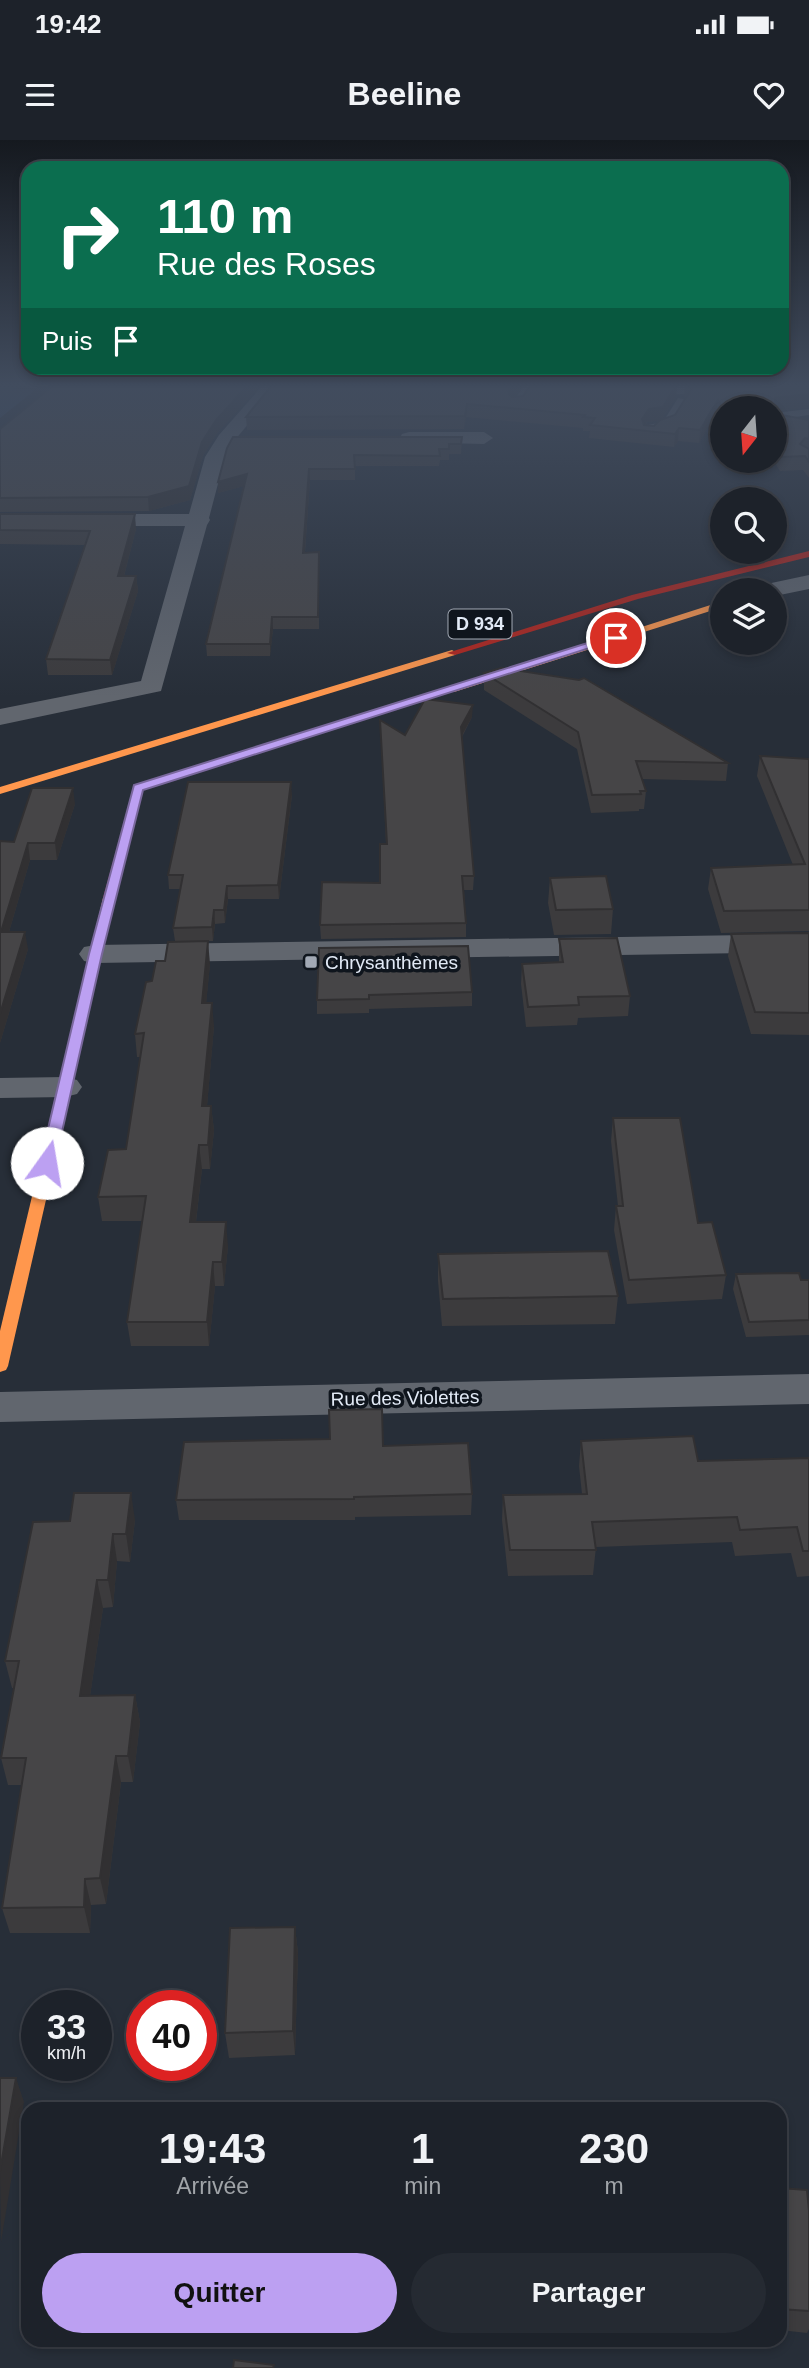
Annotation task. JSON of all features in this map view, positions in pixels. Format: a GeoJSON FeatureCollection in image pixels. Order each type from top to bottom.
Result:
{"type":"FeatureCollection","features":[{"type":"Feature","properties":{"kind":"main road"},"geometry":{"type":"LineString","coordinates":[[787,544],[809,540]]}},
{"type":"Feature","properties":{"kind":"main road","name":"D 934"},"geometry":{"type":"LineString","coordinates":[[0,791],[635,597],[809,554]]}},
{"type":"Feature","properties":{"kind":"main road"},"geometry":{"type":"LineString","coordinates":[[616,586],[655,575]]}},
{"type":"Feature","properties":{"kind":"main road"},"geometry":{"type":"LineString","coordinates":[[0,1366],[96,954],[138,788],[710,608]]}},
{"type":"Feature","properties":{"kind":"street"},"geometry":{"type":"LineString","coordinates":[[0,717],[152,686],[207,489]]}},
{"type":"Feature","properties":{"kind":"street"},"geometry":{"type":"LineString","coordinates":[[0,520],[200,520]]}},
{"type":"Feature","properties":{"kind":"street"},"geometry":{"type":"LineString","coordinates":[[787,587],[809,582]]}},
{"type":"Feature","properties":{"kind":"street"},"geometry":{"type":"LineString","coordinates":[[96,954],[809,943]]}},
{"type":"Feature","properties":{"kind":"street"},"geometry":{"type":"LineString","coordinates":[[0,1088],[65,1087]]}},
{"type":"Feature","properties":{"kind":"street","name":"Rue des Violettes"},"geometry":{"type":"LineString","coordinates":[[0,1407],[809,1389]]}},
{"type":"Feature","properties":{"kind":"building"},"geometry":{"type":"Polygon","coordinates":[[[0,489],[178,489],[148,497],[0,498],[0,489]]]}},
{"type":"Feature","properties":{"kind":"building"},"geometry":{"type":"Polygon","coordinates":[[[243,489],[308,489],[303,553],[319,552],[318,617],[272,617],[270,644],[206,644],[243,489]]]}},
{"type":"Feature","properties":{"kind":"building"},"geometry":{"type":"Polygon","coordinates":[[[0,514],[135,514],[118,576],[136,576],[110,660],[46,659],[90,531],[0,530],[0,514]]]}},
{"type":"Feature","properties":{"kind":"building"},"geometry":{"type":"Polygon","coordinates":[[[501,668],[579,680],[584,678],[728,763],[636,761],[646,791],[640,791],[641,794],[592,795],[578,732],[484,673],[501,668]]]}},
{"type":"Feature","properties":{"kind":"building"},"geometry":{"type":"Polygon","coordinates":[[[425,699],[473,705],[461,727],[474,876],[462,876],[466,923],[320,925],[322,882],[380,883],[380,844],[387,844],[380,720],[405,735],[425,699]]]}},
{"type":"Feature","properties":{"kind":"building"},"geometry":{"type":"Polygon","coordinates":[[[760,756],[809,759],[809,910],[724,911],[711,868],[805,864],[760,756]]]}},
{"type":"Feature","properties":{"kind":"building"},"geometry":{"type":"Polygon","coordinates":[[[188,782],[291,782],[278,885],[227,886],[224,910],[214,910],[212,927],[173,928],[183,875],[168,875],[188,782]]]}},
{"type":"Feature","properties":{"kind":"building"},"geometry":{"type":"Polygon","coordinates":[[[32,788],[73,788],[55,843],[28,843],[1,932],[25,932],[0,1014],[0,841],[14,842],[32,788]]]}},
{"type":"Feature","properties":{"kind":"building"},"geometry":{"type":"Polygon","coordinates":[[[606,876],[613,909],[556,910],[550,878],[606,876]]]}},
{"type":"Feature","properties":{"kind":"building"},"geometry":{"type":"Polygon","coordinates":[[[809,933],[809,1013],[755,1012],[731,934],[809,933]]]}},
{"type":"Feature","properties":{"kind":"building"},"geometry":{"type":"Polygon","coordinates":[[[617,938],[630,996],[578,997],[579,1005],[528,1007],[522,964],[563,962],[559,939],[617,938]]]}},
{"type":"Feature","properties":{"kind":"building"},"geometry":{"type":"Polygon","coordinates":[[[208,941],[202,1003],[212,1003],[202,1106],[211,1106],[208,1145],[199,1145],[190,1222],[226,1222],[222,1262],[213,1262],[207,1322],[127,1322],[146,1196],[98,1197],[108,1150],[126,1149],[144,1033],[135,1034],[146,982],[152,981],[156,961],[165,961],[168,942],[208,941]]]}},
{"type":"Feature","properties":{"kind":"building"},"geometry":{"type":"Polygon","coordinates":[[[468,946],[472,992],[369,995],[369,999],[317,1000],[319,948],[468,946]]]}},
{"type":"Feature","properties":{"kind":"building"},"geometry":{"type":"Polygon","coordinates":[[[613,1118],[680,1118],[698,1223],[712,1222],[726,1275],[629,1280],[616,1206],[623,1206],[613,1118]]]}},
{"type":"Feature","properties":{"kind":"building"},"geometry":{"type":"Polygon","coordinates":[[[608,1251],[618,1296],[443,1299],[438,1254],[608,1251]]]}},
{"type":"Feature","properties":{"kind":"building"},"geometry":{"type":"Polygon","coordinates":[[[799,1273],[801,1280],[809,1280],[809,1320],[749,1322],[736,1274],[799,1273]]]}},
{"type":"Feature","properties":{"kind":"building"},"geometry":{"type":"Polygon","coordinates":[[[382,1409],[383,1446],[468,1443],[472,1494],[354,1499],[176,1500],[184,1442],[330,1439],[329,1410],[382,1409]]]}},
{"type":"Feature","properties":{"kind":"building"},"geometry":{"type":"Polygon","coordinates":[[[693,1436],[698,1461],[809,1458],[809,1551],[803,1551],[797,1527],[740,1530],[737,1517],[592,1522],[596,1550],[510,1550],[503,1495],[587,1494],[581,1441],[693,1436]]]}},
{"type":"Feature","properties":{"kind":"building"},"geometry":{"type":"Polygon","coordinates":[[[74,1493],[131,1493],[126,1534],[113,1534],[108,1580],[97,1580],[80,1696],[135,1695],[128,1756],[116,1756],[100,1878],[85,1879],[84,1907],[2,1908],[26,1758],[1,1758],[19,1661],[5,1661],[33,1522],[70,1521],[74,1493]]]}},
{"type":"Feature","properties":{"kind":"building"},"geometry":{"type":"Polygon","coordinates":[[[295,1927],[293,2031],[225,2033],[230,1928],[295,1927]]]}},
{"type":"Feature","properties":{"kind":"building"},"geometry":{"type":"Polygon","coordinates":[[[0,2078],[16,2078],[0,2171],[0,2078]]]}},
{"type":"Feature","properties":{"kind":"building"},"geometry":{"type":"Polygon","coordinates":[[[787,2189],[807,2190],[809,2311],[787,2309],[787,2189]]]}},
{"type":"Feature","properties":{"kind":"building"},"geometry":{"type":"Polygon","coordinates":[[[234,2360],[274,2365],[273,2368],[233,2368],[234,2360]]]}},
{"type":"Feature","properties":{"kind":"traffic: slow"},"geometry":{"type":"LineString","coordinates":[[450,690],[710,608]]}},
{"type":"Feature","properties":{"kind":"traffic: slow"},"geometry":{"type":"LineString","coordinates":[[0,791],[452,653]]}},
{"type":"Feature","properties":{"kind":"traffic: slow"},"geometry":{"type":"LineString","coordinates":[[0,1366],[109,898]]}},
{"type":"Feature","properties":{"kind":"traffic: jam"},"geometry":{"type":"LineString","coordinates":[[452,653],[635,597],[809,554]]}},
{"type":"Feature","properties":{"kind":"traffic: jam"},"geometry":{"type":"LineString","coordinates":[[109,898],[138,788],[450,690]]}},
{"type":"Feature","properties":{"kind":"place","name":"Chrysanthèmes"},"geometry":{"type":"Point","coordinates":[311,962]}},
{"type":"Feature","properties":{"kind":"route"},"geometry":{"type":"LineString","coordinates":[[47,1163],[138,788],[616,638]]}}]}
